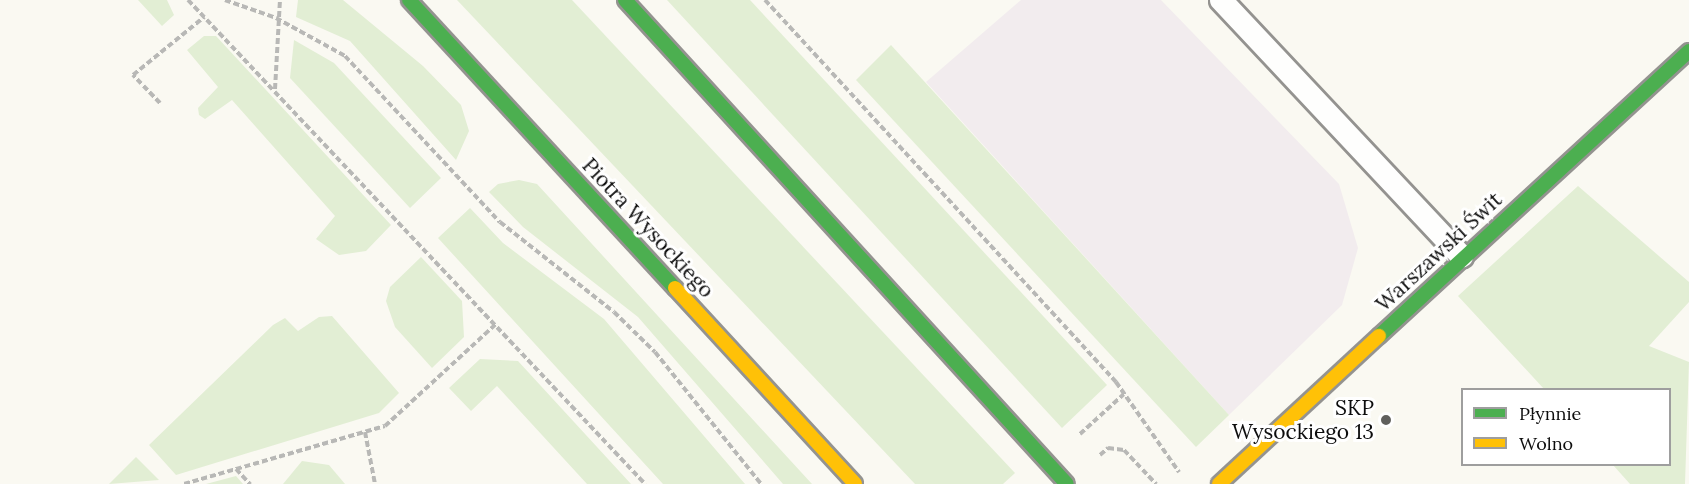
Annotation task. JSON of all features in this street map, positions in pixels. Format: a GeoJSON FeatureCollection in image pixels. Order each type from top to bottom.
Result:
{"type":"FeatureCollection","features":[{"type":"Feature","properties":{"kind":"main road","name":"Piotra Wysockiego"},"geometry":{"type":"LineString","coordinates":[[409,0],[855,484]]}},
{"type":"Feature","properties":{"kind":"main road"},"geometry":{"type":"LineString","coordinates":[[625,0],[1067,484]]}},
{"type":"Feature","properties":{"kind":"main road","name":"Warszawski Świt"},"geometry":{"type":"LineString","coordinates":[[1219,484],[1462,257],[1689,51]]}},
{"type":"Feature","properties":{"kind":"lane"},"geometry":{"type":"LineString","coordinates":[[1221,0],[1462,257]]}},
{"type":"Feature","properties":{"kind":"path"},"geometry":{"type":"LineString","coordinates":[[188,0],[497,323],[645,484]]}},
{"type":"Feature","properties":{"kind":"path"},"geometry":{"type":"LineString","coordinates":[[225,0],[276,18],[345,56],[500,222],[614,312],[655,352],[761,484]]}},
{"type":"Feature","properties":{"kind":"path"},"geometry":{"type":"LineString","coordinates":[[275,90],[276,18],[280,0]]}},
{"type":"Feature","properties":{"kind":"path"},"geometry":{"type":"LineString","coordinates":[[765,0],[1116,381],[1180,472]]}},
{"type":"Feature","properties":{"kind":"path"},"geometry":{"type":"LineString","coordinates":[[160,103],[133,75],[204,17]]}},
{"type":"Feature","properties":{"kind":"path"},"geometry":{"type":"LineString","coordinates":[[184,484],[385,426],[497,323]]}},
{"type":"Feature","properties":{"kind":"path"},"geometry":{"type":"LineString","coordinates":[[365,432],[378,483]]}},
{"type":"Feature","properties":{"kind":"path"},"geometry":{"type":"LineString","coordinates":[[1108,448],[1124,450],[1155,484]]}},
{"type":"Feature","properties":{"kind":"path"},"geometry":{"type":"LineString","coordinates":[[236,469],[249,484]]}},
{"type":"Feature","properties":{"kind":"shaded area"},"geometry":{"type":"Polygon","coordinates":[[[1021,0],[1161,0],[1339,184],[1358,248],[1342,305],[1229,415],[926,82],[1021,0]]]}},
{"type":"Feature","properties":{"kind":"green space"},"geometry":{"type":"Polygon","coordinates":[[[138,0],[167,0],[174,15],[162,26],[138,0]]]}},
{"type":"Feature","properties":{"kind":"green space"},"geometry":{"type":"Polygon","coordinates":[[[298,0],[343,0],[423,66],[461,105],[469,131],[456,160],[350,41],[296,17],[298,0]]]}},
{"type":"Feature","properties":{"kind":"green space"},"geometry":{"type":"Polygon","coordinates":[[[457,0],[572,0],[1015,473],[1003,484],[915,484],[457,0]]]}},
{"type":"Feature","properties":{"kind":"green space"},"geometry":{"type":"Polygon","coordinates":[[[667,0],[750,0],[1107,385],[1062,428],[667,0]]]}},
{"type":"Feature","properties":{"kind":"green space"},"geometry":{"type":"Polygon","coordinates":[[[204,36],[216,36],[391,225],[366,251],[339,255],[316,239],[335,216],[232,100],[205,119],[199,115],[198,108],[218,87],[187,50],[204,36]]]}},
{"type":"Feature","properties":{"kind":"green space"},"geometry":{"type":"Polygon","coordinates":[[[294,40],[334,63],[441,178],[410,208],[290,78],[294,40]]]}},
{"type":"Feature","properties":{"kind":"green space"},"geometry":{"type":"Polygon","coordinates":[[[891,45],[1229,415],[1196,447],[856,80],[891,45]]]}},
{"type":"Feature","properties":{"kind":"green space"},"geometry":{"type":"Polygon","coordinates":[[[519,180],[537,184],[812,484],[783,484],[638,317],[523,227],[489,192],[498,184],[519,180]]]}},
{"type":"Feature","properties":{"kind":"green space"},"geometry":{"type":"Polygon","coordinates":[[[1578,186],[1689,282],[1689,302],[1649,346],[1689,362],[1685,484],[1630,484],[1614,466],[1671,466],[1671,388],[1543,388],[1458,296],[1578,186]]]}},
{"type":"Feature","properties":{"kind":"green space"},"geometry":{"type":"Polygon","coordinates":[[[470,208],[503,243],[604,319],[745,484],[663,484],[438,238],[470,208]]]}},
{"type":"Feature","properties":{"kind":"green space"},"geometry":{"type":"Polygon","coordinates":[[[421,257],[462,301],[464,337],[432,368],[395,327],[386,301],[390,287],[421,257]]]}},
{"type":"Feature","properties":{"kind":"green space"},"geometry":{"type":"Polygon","coordinates":[[[332,316],[399,393],[379,413],[176,475],[149,445],[273,325],[285,318],[298,331],[319,317],[332,316]]]}},
{"type":"Feature","properties":{"kind":"green space"},"geometry":{"type":"Polygon","coordinates":[[[480,359],[518,361],[631,484],[587,484],[497,386],[471,411],[449,388],[480,359]]]}},
{"type":"Feature","properties":{"kind":"green space"},"geometry":{"type":"Polygon","coordinates":[[[136,457],[159,480],[109,484],[136,457]]]}},
{"type":"Feature","properties":{"kind":"green space"},"geometry":{"type":"Polygon","coordinates":[[[302,461],[329,465],[345,484],[283,484],[302,461]]]}},
{"type":"Feature","properties":{"kind":"green space"},"geometry":{"type":"Polygon","coordinates":[[[236,476],[243,484],[206,484],[236,476]]]}},
{"type":"Feature","properties":{"kind":"traffic: fast"},"geometry":{"type":"LineString","coordinates":[[409,0],[675,288]]}},
{"type":"Feature","properties":{"kind":"traffic: fast"},"geometry":{"type":"LineString","coordinates":[[625,0],[1067,484]]}},
{"type":"Feature","properties":{"kind":"traffic: fast"},"geometry":{"type":"LineString","coordinates":[[1379,336],[1689,51]]}},
{"type":"Feature","properties":{"kind":"traffic: slow"},"geometry":{"type":"LineString","coordinates":[[675,288],[855,484]]}},
{"type":"Feature","properties":{"kind":"traffic: slow"},"geometry":{"type":"LineString","coordinates":[[1219,484],[1379,336]]}},
{"type":"Feature","properties":{"kind":"place","name":"SKP Wysockiego 13"},"geometry":{"type":"Point","coordinates":[1386,420]}}]}
